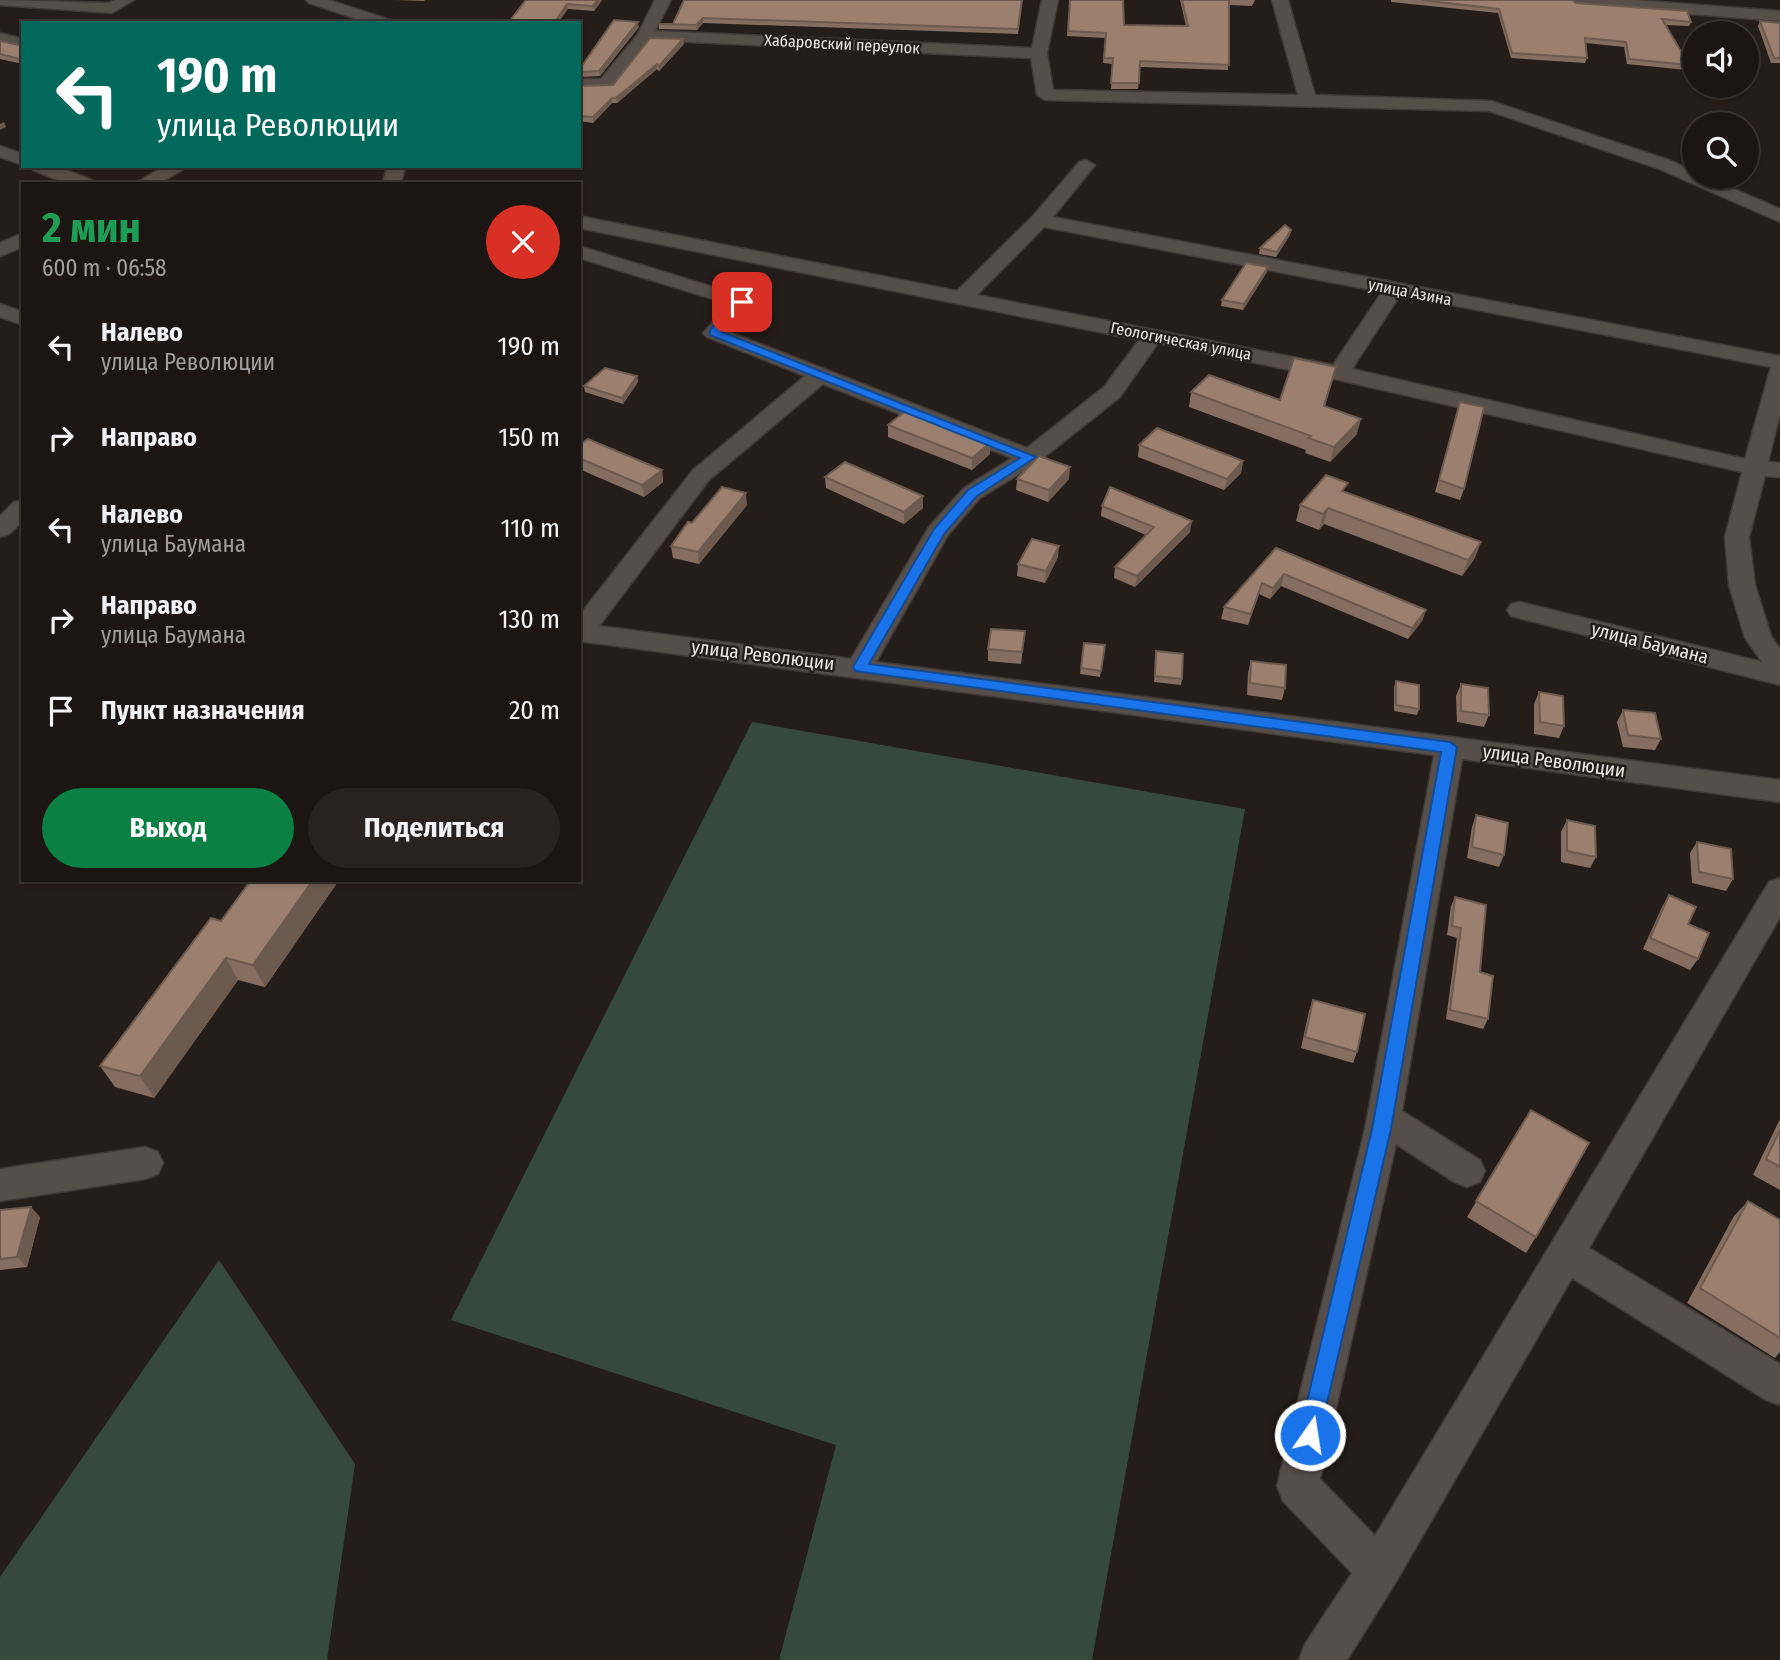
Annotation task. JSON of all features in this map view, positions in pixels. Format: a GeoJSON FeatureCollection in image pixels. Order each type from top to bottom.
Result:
{"type":"FeatureCollection","features":[{"type":"Feature","properties":{"kind":"street"},"geometry":{"type":"LineString","coordinates":[[0,0],[112,8],[127,0]]}},
{"type":"Feature","properties":{"kind":"street"},"geometry":{"type":"LineString","coordinates":[[314,0],[378,21]]}},
{"type":"Feature","properties":{"kind":"street"},"geometry":{"type":"LineString","coordinates":[[581,84],[606,83],[645,35],[663,0]]}},
{"type":"Feature","properties":{"kind":"street"},"geometry":{"type":"LineString","coordinates":[[1050,0],[1040,53],[1045,95],[1492,106],[1663,164],[1780,216]]}},
{"type":"Feature","properties":{"kind":"street"},"geometry":{"type":"LineString","coordinates":[[1280,0],[1308,100]]}},
{"type":"Feature","properties":{"kind":"street"},"geometry":{"type":"LineString","coordinates":[[1575,0],[1780,16]]}},
{"type":"Feature","properties":{"kind":"street","name":"Хабаровский переулок"},"geometry":{"type":"LineString","coordinates":[[645,35],[1040,53]]}},
{"type":"Feature","properties":{"kind":"street"},"geometry":{"type":"LineString","coordinates":[[0,38],[21,43]]}},
{"type":"Feature","properties":{"kind":"street"},"geometry":{"type":"LineString","coordinates":[[0,151],[21,159]]}},
{"type":"Feature","properties":{"kind":"street"},"geometry":{"type":"LineString","coordinates":[[962,298],[1040,220],[1086,165]]}},
{"type":"Feature","properties":{"kind":"street"},"geometry":{"type":"LineString","coordinates":[[44,168],[80,182]]}},
{"type":"Feature","properties":{"kind":"street"},"geometry":{"type":"LineString","coordinates":[[146,182],[176,168]]}},
{"type":"Feature","properties":{"kind":"street","name":"улица Азина"},"geometry":{"type":"LineString","coordinates":[[1040,220],[1780,362]]}},
{"type":"Feature","properties":{"kind":"street","name":"Геологическая улица"},"geometry":{"type":"LineString","coordinates":[[581,225],[1339,373],[1754,468],[1780,470]]}},
{"type":"Feature","properties":{"kind":"street"},"geometry":{"type":"LineString","coordinates":[[0,250],[21,240]]}},
{"type":"Feature","properties":{"kind":"street"},"geometry":{"type":"LineString","coordinates":[[581,253],[742,302],[714,333],[1030,457]]}},
{"type":"Feature","properties":{"kind":"street"},"geometry":{"type":"LineString","coordinates":[[1339,373],[1394,289]]}},
{"type":"Feature","properties":{"kind":"street"},"geometry":{"type":"LineString","coordinates":[[0,310],[21,318]]}},
{"type":"Feature","properties":{"kind":"street"},"geometry":{"type":"LineString","coordinates":[[860,667],[938,532],[972,493],[1030,457],[1112,392],[1152,336]]}},
{"type":"Feature","properties":{"kind":"street"},"geometry":{"type":"LineString","coordinates":[[1780,370],[1737,537],[1742,585],[1758,638],[1780,668]]}},
{"type":"Feature","properties":{"kind":"street"},"geometry":{"type":"LineString","coordinates":[[581,631],[701,475],[819,376]]}},
{"type":"Feature","properties":{"kind":"street"},"geometry":{"type":"LineString","coordinates":[[6,528],[21,509]]}},
{"type":"Feature","properties":{"kind":"street","name":"улица Баумана"},"geometry":{"type":"LineString","coordinates":[[1520,610],[1780,676]]}},
{"type":"Feature","properties":{"kind":"street","name":"улица Революции"},"geometry":{"type":"LineString","coordinates":[[581,632],[1780,791]]}},
{"type":"Feature","properties":{"kind":"street"},"geometry":{"type":"LineString","coordinates":[[1379,1570],[1298,1486],[1384,1118],[1450,747]]}},
{"type":"Feature","properties":{"kind":"street"},"geometry":{"type":"LineString","coordinates":[[1321,1660],[1379,1570],[1565,1253],[1777,904]]}},
{"type":"Feature","properties":{"kind":"street"},"geometry":{"type":"LineString","coordinates":[[1384,1118],[1467,1171]]}},
{"type":"Feature","properties":{"kind":"street"},"geometry":{"type":"LineString","coordinates":[[0,1185],[145,1163]]}},
{"type":"Feature","properties":{"kind":"street"},"geometry":{"type":"LineString","coordinates":[[1565,1253],[1780,1386]]}},
{"type":"Feature","properties":{"kind":"green space"},"geometry":{"type":"Polygon","coordinates":[[[752,722],[1245,809],[1092,1660],[779,1660],[836,1445],[451,1320],[752,722]]]}},
{"type":"Feature","properties":{"kind":"green space"},"geometry":{"type":"Polygon","coordinates":[[[219,1260],[355,1464],[327,1660],[0,1660],[0,1577],[219,1260]]]}},
{"type":"Feature","properties":{"kind":"building"},"geometry":{"type":"Polygon","coordinates":[[[526,0],[597,0],[593,6],[567,4],[555,21],[510,21],[526,0]]]}},
{"type":"Feature","properties":{"kind":"building"},"geometry":{"type":"Polygon","coordinates":[[[684,0],[1022,0],[1018,29],[703,18],[696,25],[659,24],[673,24],[684,0]]]}},
{"type":"Feature","properties":{"kind":"building"},"geometry":{"type":"Polygon","coordinates":[[[1070,0],[1123,0],[1124,25],[1188,26],[1182,0],[1229,0],[1229,65],[1140,61],[1139,83],[1111,83],[1113,58],[1104,58],[1106,33],[1068,31],[1070,0]]]}},
{"type":"Feature","properties":{"kind":"building"},"geometry":{"type":"Polygon","coordinates":[[[1421,0],[1572,0],[1576,3],[1687,11],[1691,21],[1662,19],[1682,53],[1682,64],[1629,59],[1626,42],[1585,38],[1587,58],[1512,53],[1499,9],[1421,0]]]}},
{"type":"Feature","properties":{"kind":"building"},"geometry":{"type":"Polygon","coordinates":[[[614,20],[638,22],[599,71],[581,72],[581,67],[614,20]]]}},
{"type":"Feature","properties":{"kind":"building"},"geometry":{"type":"Polygon","coordinates":[[[1760,21],[1780,23],[1780,58],[1774,58],[1760,21]]]}},
{"type":"Feature","properties":{"kind":"building"},"geometry":{"type":"Polygon","coordinates":[[[650,38],[683,39],[659,66],[657,64],[616,98],[612,98],[593,117],[581,116],[581,86],[613,85],[650,38]]]}},
{"type":"Feature","properties":{"kind":"building"},"geometry":{"type":"Polygon","coordinates":[[[0,41],[21,46],[21,59],[0,54],[0,41]]]}},
{"type":"Feature","properties":{"kind":"building"},"geometry":{"type":"Polygon","coordinates":[[[1285,225],[1291,230],[1277,252],[1260,248],[1285,225]]]}},
{"type":"Feature","properties":{"kind":"building"},"geometry":{"type":"Polygon","coordinates":[[[1246,263],[1268,267],[1244,304],[1222,300],[1246,263]]]}},
{"type":"Feature","properties":{"kind":"building"},"geometry":{"type":"Polygon","coordinates":[[[1294,358],[1336,367],[1324,406],[1361,419],[1334,447],[1191,392],[1209,375],[1280,400],[1294,358]]]}},
{"type":"Feature","properties":{"kind":"building"},"geometry":{"type":"Polygon","coordinates":[[[605,368],[637,376],[622,398],[584,386],[605,368]]]}},
{"type":"Feature","properties":{"kind":"building"},"geometry":{"type":"Polygon","coordinates":[[[1460,402],[1484,407],[1464,489],[1439,480],[1460,402]]]}},
{"type":"Feature","properties":{"kind":"building"},"geometry":{"type":"Polygon","coordinates":[[[907,410],[991,442],[972,458],[888,425],[907,410]]]}},
{"type":"Feature","properties":{"kind":"building"},"geometry":{"type":"Polygon","coordinates":[[[1157,428],[1243,461],[1227,479],[1139,445],[1157,428]]]}},
{"type":"Feature","properties":{"kind":"building"},"geometry":{"type":"Polygon","coordinates":[[[588,439],[662,470],[642,485],[581,459],[581,444],[588,439]]]}},
{"type":"Feature","properties":{"kind":"building"},"geometry":{"type":"Polygon","coordinates":[[[1039,456],[1070,467],[1049,490],[1017,479],[1039,456]]]}},
{"type":"Feature","properties":{"kind":"building"},"geometry":{"type":"Polygon","coordinates":[[[845,462],[923,496],[904,512],[825,477],[845,462]]]}},
{"type":"Feature","properties":{"kind":"building"},"geometry":{"type":"Polygon","coordinates":[[[1326,475],[1348,483],[1342,491],[1481,542],[1468,560],[1328,508],[1323,514],[1300,505],[1326,475]]]}},
{"type":"Feature","properties":{"kind":"building"},"geometry":{"type":"Polygon","coordinates":[[[722,487],[746,493],[698,552],[671,546],[688,522],[692,523],[722,487]]]}},
{"type":"Feature","properties":{"kind":"building"},"geometry":{"type":"Polygon","coordinates":[[[1110,487],[1192,521],[1137,576],[1115,567],[1154,527],[1102,506],[1110,487]]]}},
{"type":"Feature","properties":{"kind":"building"},"geometry":{"type":"Polygon","coordinates":[[[1032,539],[1059,546],[1046,571],[1018,564],[1032,539]]]}},
{"type":"Feature","properties":{"kind":"building"},"geometry":{"type":"Polygon","coordinates":[[[1276,548],[1426,610],[1412,628],[1284,574],[1273,588],[1262,583],[1251,614],[1224,607],[1276,548]]]}},
{"type":"Feature","properties":{"kind":"building"},"geometry":{"type":"Polygon","coordinates":[[[991,629],[1025,631],[1022,652],[988,649],[991,629]]]}},
{"type":"Feature","properties":{"kind":"building"},"geometry":{"type":"Polygon","coordinates":[[[1084,643],[1105,645],[1101,671],[1081,668],[1084,643]]]}},
{"type":"Feature","properties":{"kind":"building"},"geometry":{"type":"Polygon","coordinates":[[[1156,651],[1183,654],[1182,679],[1155,676],[1156,651]]]}},
{"type":"Feature","properties":{"kind":"building"},"geometry":{"type":"Polygon","coordinates":[[[1251,661],[1286,665],[1285,688],[1250,683],[1251,661]]]}},
{"type":"Feature","properties":{"kind":"building"},"geometry":{"type":"Polygon","coordinates":[[[1396,681],[1419,685],[1419,709],[1396,705],[1396,681]]]}},
{"type":"Feature","properties":{"kind":"building"},"geometry":{"type":"Polygon","coordinates":[[[1461,684],[1488,688],[1489,715],[1461,711],[1461,684]]]}},
{"type":"Feature","properties":{"kind":"building"},"geometry":{"type":"Polygon","coordinates":[[[1539,692],[1563,696],[1564,726],[1540,722],[1539,692]]]}},
{"type":"Feature","properties":{"kind":"building"},"geometry":{"type":"Polygon","coordinates":[[[1623,710],[1655,713],[1661,739],[1628,735],[1623,710]]]}},
{"type":"Feature","properties":{"kind":"building"},"geometry":{"type":"Polygon","coordinates":[[[1476,815],[1508,823],[1504,855],[1472,847],[1476,815]]]}},
{"type":"Feature","properties":{"kind":"building"},"geometry":{"type":"Polygon","coordinates":[[[1567,820],[1595,826],[1596,857],[1567,851],[1567,820]]]}},
{"type":"Feature","properties":{"kind":"building"},"geometry":{"type":"Polygon","coordinates":[[[1697,842],[1731,849],[1733,879],[1699,872],[1697,842]]]}},
{"type":"Feature","properties":{"kind":"building"},"geometry":{"type":"Polygon","coordinates":[[[250,882],[312,882],[253,965],[226,958],[140,1076],[100,1066],[211,918],[221,921],[250,882]]]}},
{"type":"Feature","properties":{"kind":"building"},"geometry":{"type":"Polygon","coordinates":[[[1669,895],[1696,907],[1688,924],[1709,933],[1698,959],[1650,938],[1669,895]]]}},
{"type":"Feature","properties":{"kind":"building"},"geometry":{"type":"Polygon","coordinates":[[[1455,897],[1486,905],[1480,972],[1493,976],[1488,1019],[1450,1010],[1461,928],[1452,926],[1455,897]]]}},
{"type":"Feature","properties":{"kind":"building"},"geometry":{"type":"Polygon","coordinates":[[[1313,1000],[1365,1014],[1357,1052],[1305,1037],[1313,1000]]]}},
{"type":"Feature","properties":{"kind":"building"},"geometry":{"type":"Polygon","coordinates":[[[1531,1110],[1589,1143],[1536,1237],[1476,1201],[1531,1110]]]}},
{"type":"Feature","properties":{"kind":"building"},"geometry":{"type":"Polygon","coordinates":[[[1780,1130],[1780,1167],[1766,1159],[1780,1130]]]}},
{"type":"Feature","properties":{"kind":"building"},"geometry":{"type":"Polygon","coordinates":[[[1748,1201],[1780,1220],[1780,1338],[1700,1288],[1748,1201]]]}},
{"type":"Feature","properties":{"kind":"building"},"geometry":{"type":"Polygon","coordinates":[[[31,1207],[17,1257],[0,1259],[0,1210],[31,1207]]]}},
{"type":"Feature","properties":{"kind":"route"},"geometry":{"type":"LineString","coordinates":[[742,302],[714,333],[1030,457],[972,493],[938,532],[860,667],[1450,747],[1382,1129],[1310,1435]]}}]}
